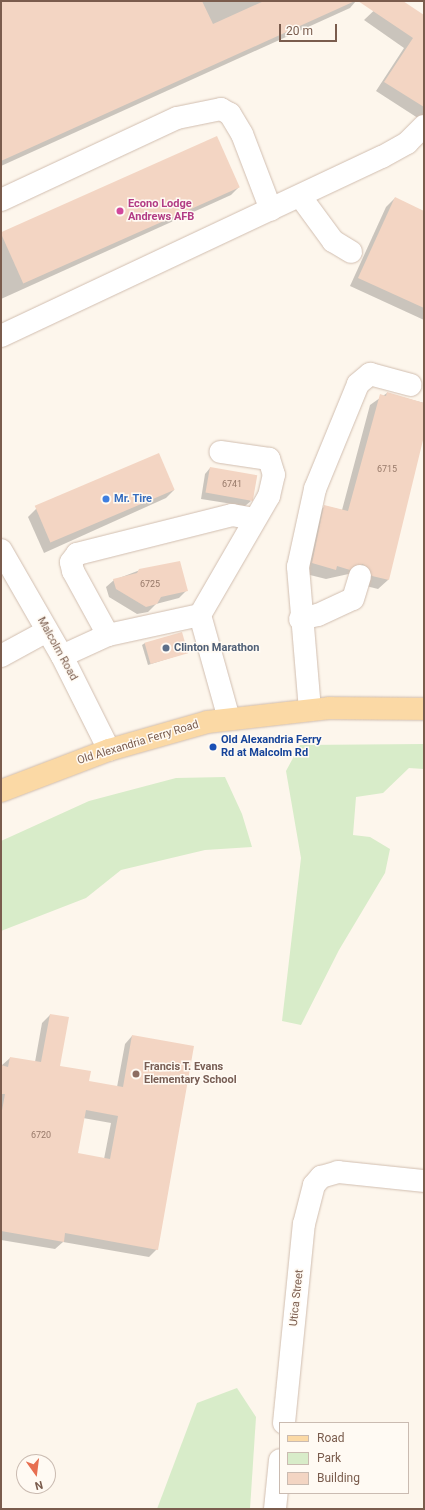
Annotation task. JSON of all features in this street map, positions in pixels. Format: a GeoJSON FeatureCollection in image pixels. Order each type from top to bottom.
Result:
{"type":"FeatureCollection","features":[{"type":"Feature","properties":{"kind":"main road","name":"Old Alexandria Ferry Road"},"geometry":{"type":"LineString","coordinates":[[1,791],[109,750],[229,719],[310,710],[424,709]]}},
{"type":"Feature","properties":{"kind":"street"},"geometry":{"type":"LineString","coordinates":[[1,200],[177,118],[221,109],[230,114],[242,134],[271,210]]}},
{"type":"Feature","properties":{"kind":"street"},"geometry":{"type":"LineString","coordinates":[[1,336],[382,158],[407,143],[424,126]]}},
{"type":"Feature","properties":{"kind":"street"},"geometry":{"type":"LineString","coordinates":[[300,196],[333,241],[351,252]]}},
{"type":"Feature","properties":{"kind":"street"},"geometry":{"type":"LineString","coordinates":[[310,710],[300,619],[298,568],[315,490],[358,384],[370,374],[411,385]]}},
{"type":"Feature","properties":{"kind":"street"},"geometry":{"type":"LineString","coordinates":[[221,452],[269,459],[274,475],[269,496],[254,519],[200,615],[229,719]]}},
{"type":"Feature","properties":{"kind":"street"},"geometry":{"type":"LineString","coordinates":[[108,635],[73,571],[71,562],[77,554],[232,515],[254,519]]}},
{"type":"Feature","properties":{"kind":"street","name":"Malcolm Road"},"geometry":{"type":"LineString","coordinates":[[1,550],[62,656],[109,750]]}},
{"type":"Feature","properties":{"kind":"street"},"geometry":{"type":"LineString","coordinates":[[300,619],[318,615],[353,599],[360,576]]}},
{"type":"Feature","properties":{"kind":"street"},"geometry":{"type":"LineString","coordinates":[[62,656],[108,635],[200,615]]}},
{"type":"Feature","properties":{"kind":"street"},"geometry":{"type":"LineString","coordinates":[[1,656],[47,631]]}},
{"type":"Feature","properties":{"kind":"street","name":"Utica Street"},"geometry":{"type":"LineString","coordinates":[[284,1422],[304,1224],[314,1185],[321,1178],[347,1172],[424,1181]]}},
{"type":"Feature","properties":{"kind":"street"},"geometry":{"type":"LineString","coordinates":[[275,1509],[279,1470]]}},
{"type":"Feature","properties":{"kind":"green space"},"geometry":{"type":"Polygon","coordinates":[[[424,744],[424,769],[409,768],[383,793],[356,797],[353,835],[370,837],[390,849],[385,873],[339,950],[301,1025],[282,1021],[301,858],[286,771],[300,745],[424,744]]]}},
{"type":"Feature","properties":{"kind":"green space"},"geometry":{"type":"Polygon","coordinates":[[[225,777],[242,814],[252,847],[205,850],[121,870],[86,898],[1,931],[1,841],[89,801],[176,778],[225,777]]]}},
{"type":"Feature","properties":{"kind":"green space"},"geometry":{"type":"Polygon","coordinates":[[[237,1388],[256,1417],[250,1509],[157,1509],[197,1403],[237,1388]]]}},
{"type":"Feature","properties":{"kind":"building"},"geometry":{"type":"Polygon","coordinates":[[[1,1],[202,1],[213,24],[264,1],[355,1],[1,161],[1,1]]]}},
{"type":"Feature","properties":{"kind":"building"},"geometry":{"type":"Polygon","coordinates":[[[358,1],[403,1],[424,15],[424,107],[384,82],[413,38],[358,1]]]}},
{"type":"Feature","properties":{"kind":"building","name":"Econo Lodge Andrews AFB"},"geometry":{"type":"Polygon","coordinates":[[[217,136],[240,187],[23,284],[1,232],[217,136]]]}},
{"type":"Feature","properties":{"kind":"building"},"geometry":{"type":"Polygon","coordinates":[[[395,197],[424,211],[424,308],[358,278],[395,197]]]}},
{"type":"Feature","properties":{"kind":"building"},"geometry":{"type":"Polygon","coordinates":[[[387,392],[424,403],[424,436],[389,580],[372,576],[363,564],[350,570],[337,566],[336,570],[312,563],[324,505],[348,511],[380,394],[386,396],[387,392]]]}},
{"type":"Feature","properties":{"kind":"building","name":"Mr. Tire"},"geometry":{"type":"Polygon","coordinates":[[[159,453],[175,490],[50,543],[35,506],[159,453]]]}},
{"type":"Feature","properties":{"kind":"building"},"geometry":{"type":"Polygon","coordinates":[[[210,467],[257,475],[253,501],[205,493],[210,467]]]}},
{"type":"Feature","properties":{"kind":"building"},"geometry":{"type":"Polygon","coordinates":[[[180,561],[188,591],[161,597],[157,604],[146,607],[116,589],[113,579],[137,573],[139,569],[180,561]]]}},
{"type":"Feature","properties":{"kind":"building","name":"Clinton Marathon"},"geometry":{"type":"Polygon","coordinates":[[[182,632],[188,653],[151,664],[145,643],[182,632]]]}},
{"type":"Feature","properties":{"kind":"building"},"geometry":{"type":"Polygon","coordinates":[[[50,1014],[69,1017],[60,1066],[91,1071],[89,1081],[123,1087],[132,1035],[194,1046],[158,1250],[65,1233],[64,1242],[1,1231],[1,1116],[5,1094],[1,1094],[1,1065],[8,1067],[10,1057],[41,1062],[50,1014]],[[86,1110],[78,1153],[110,1159],[118,1116],[86,1110]]]}},
{"type":"Feature","properties":{"kind":"place","name":"Econo Lodge Andrews AFB"},"geometry":{"type":"Point","coordinates":[120,211]}},
{"type":"Feature","properties":{"kind":"place","name":"Mr. Tire"},"geometry":{"type":"Point","coordinates":[106,499]}},
{"type":"Feature","properties":{"kind":"place","name":"Clinton Marathon"},"geometry":{"type":"Point","coordinates":[166,648]}},
{"type":"Feature","properties":{"kind":"place","name":"Old Alexandria Ferry Rd at Malcolm Rd"},"geometry":{"type":"Point","coordinates":[213,747]}},
{"type":"Feature","properties":{"kind":"place","name":"Francis T. Evans Elementary School"},"geometry":{"type":"Point","coordinates":[136,1074]}}]}
